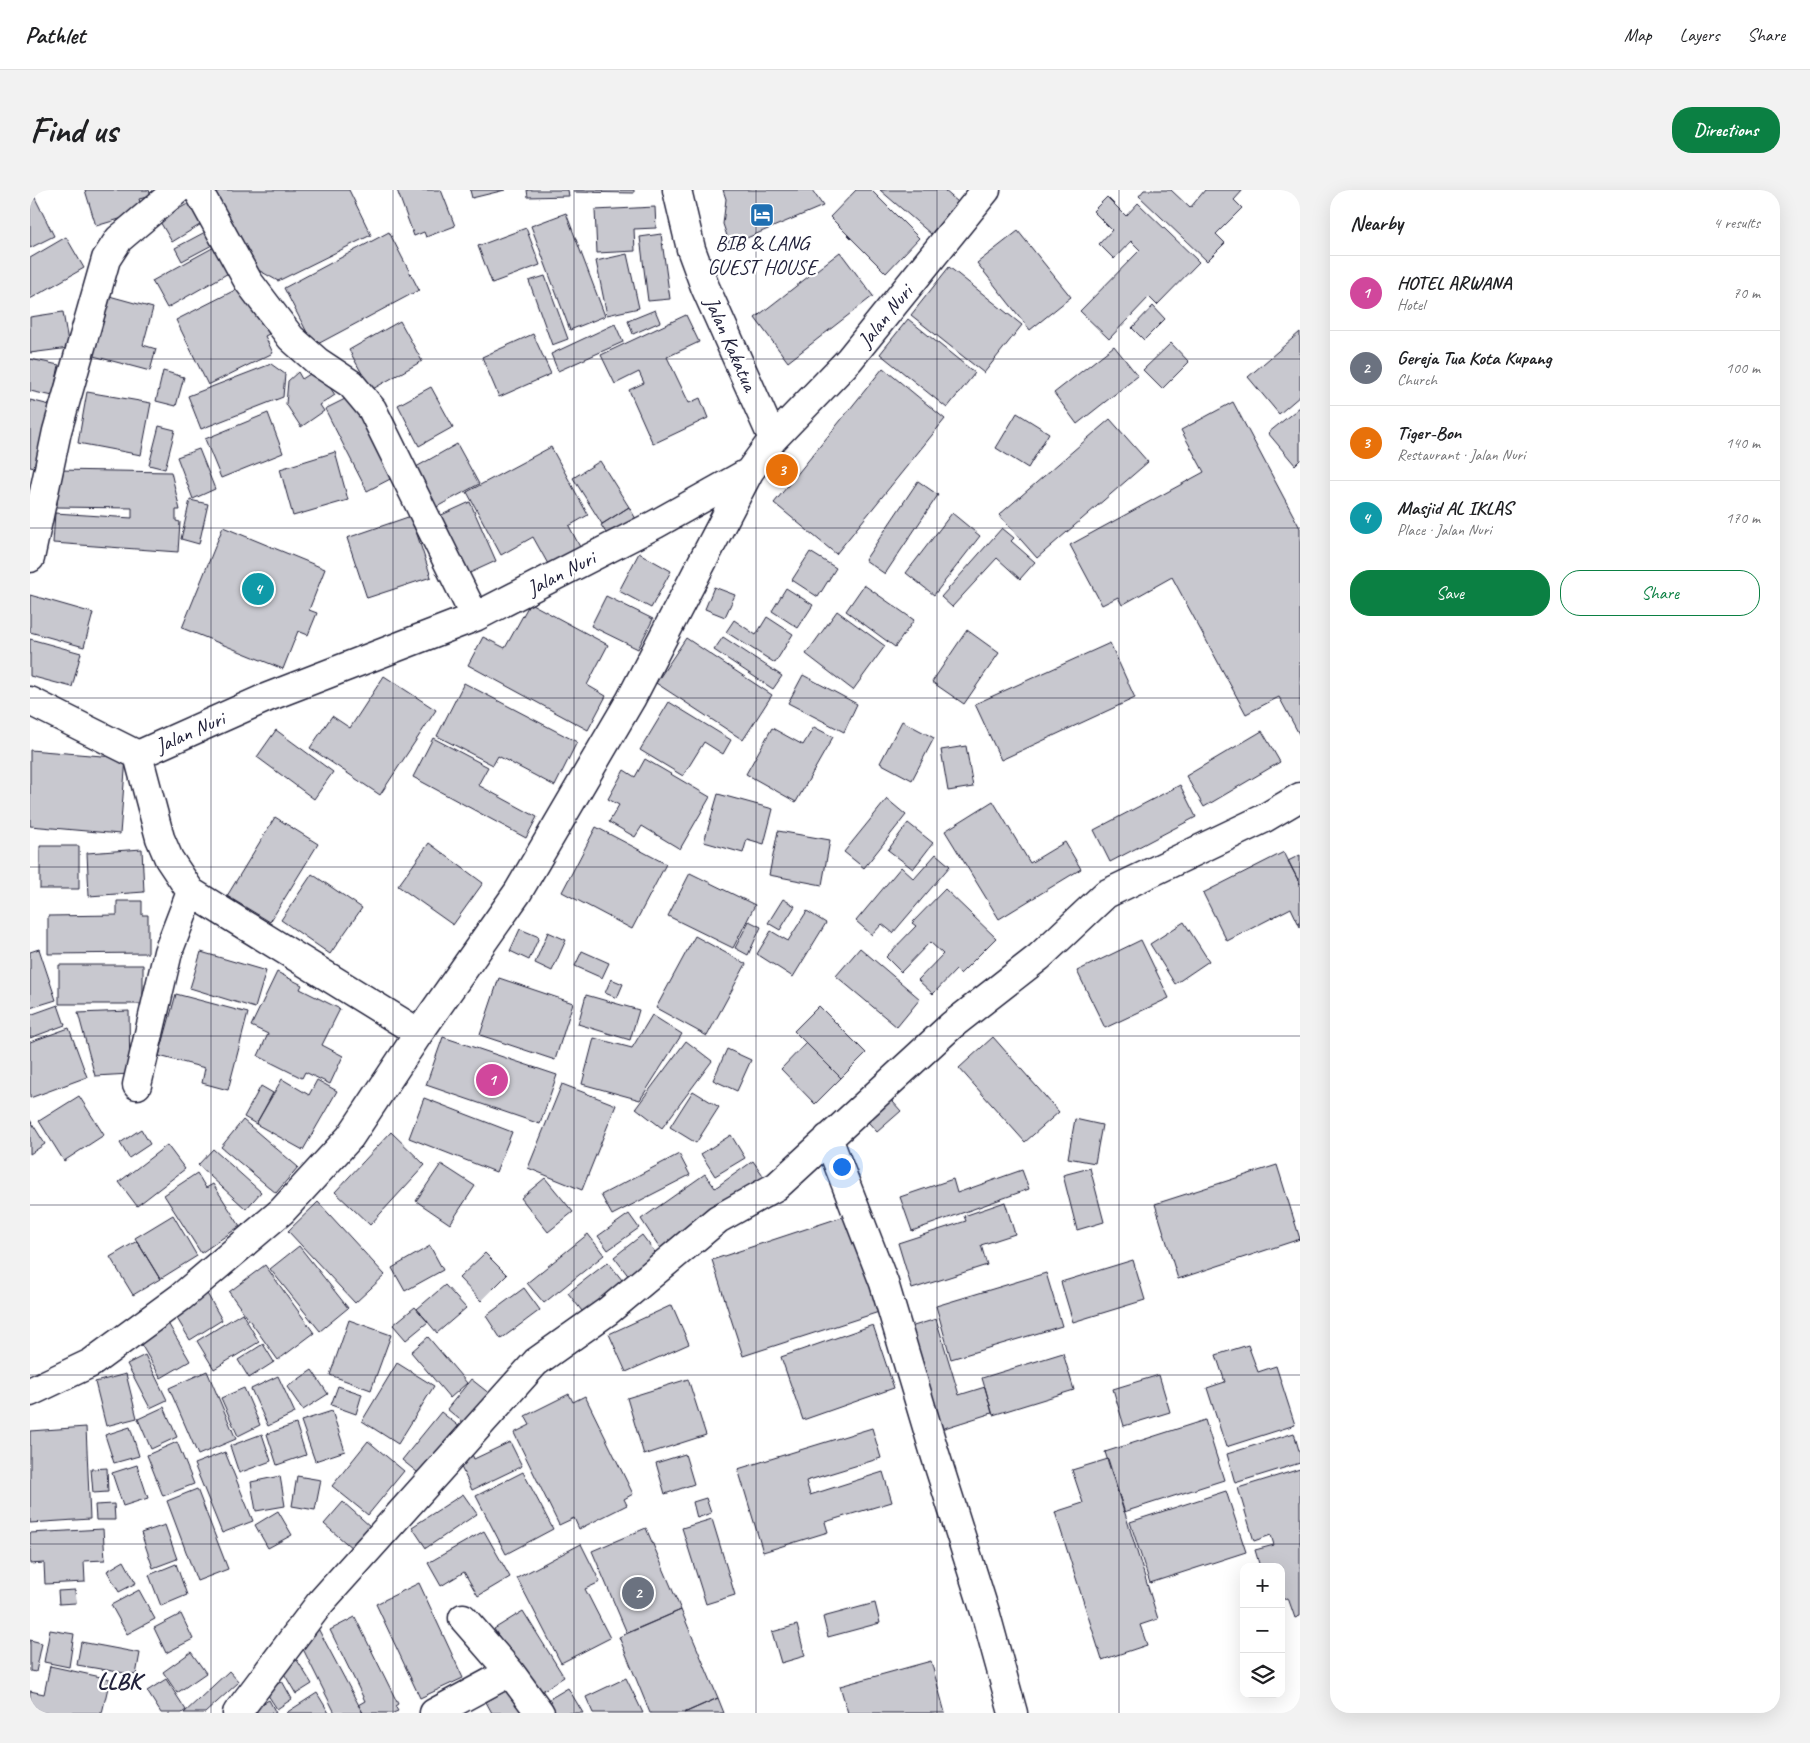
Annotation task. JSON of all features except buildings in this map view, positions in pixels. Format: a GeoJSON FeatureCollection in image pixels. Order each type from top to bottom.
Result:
{"type":"FeatureCollection","features":[{"type":"Feature","properties":{"kind":"street"},"geometry":{"type":"LineString","coordinates":[[30,558],[57,431],[106,259],[119,238],[177,190]]}},
{"type":"Feature","properties":{"kind":"street"},"geometry":{"type":"LineString","coordinates":[[198,190],[248,281],[291,338],[318,362],[351,384],[372,409],[475,617]]}},
{"type":"Feature","properties":{"kind":"street","name":"Jalan Kakatua"},"geometry":{"type":"LineString","coordinates":[[677,190],[691,249],[705,287],[773,439]]}},
{"type":"Feature","properties":{"kind":"street","name":"Jalan Nuri"},"geometry":{"type":"LineString","coordinates":[[30,701],[138,755],[268,697],[475,617],[656,524],[749,472],[773,439],[850,360],[986,190]]}},
{"type":"Feature","properties":{"kind":"street"},"geometry":{"type":"LineString","coordinates":[[30,1392],[91,1363],[181,1297],[282,1212],[350,1137],[419,1033],[518,892],[631,699],[749,472]]}},
{"type":"Feature","properties":{"kind":"street"},"geometry":{"type":"LineString","coordinates":[[138,755],[160,838],[169,859],[191,892],[419,1033]]}},
{"type":"Feature","properties":{"kind":"street"},"geometry":{"type":"LineString","coordinates":[[237,1713],[320,1603],[536,1362],[608,1311],[718,1219],[776,1186],[952,1025],[1039,956],[1106,894],[1263,819],[1300,797]]}},
{"type":"Feature","properties":{"kind":"street"},"geometry":{"type":"LineString","coordinates":[[137,1085],[168,952],[191,892]]}},
{"type":"Feature","properties":{"kind":"street"},"geometry":{"type":"LineString","coordinates":[[828,1138],[884,1283],[986,1615],[1013,1713]]}},
{"type":"Feature","properties":{"kind":"street"},"geometry":{"type":"LineString","coordinates":[[463,1618],[510,1672],[540,1713]]}},
{"type":"Feature","properties":{"kind":"street"},"geometry":{"type":"LineString","coordinates":[[434,1713],[510,1672]]}},
{"type":"Feature","properties":{"kind":"place","name":"BIB & LANG GUEST HOUSE"},"geometry":{"type":"Point","coordinates":[762,215]}},
{"type":"Feature","properties":{"kind":"place","name":"Tiger-Bon"},"geometry":{"type":"Point","coordinates":[782,470]}},
{"type":"Feature","properties":{"kind":"place","name":"Masjid AL IKLAS"},"geometry":{"type":"Point","coordinates":[258,589]}},
{"type":"Feature","properties":{"kind":"place","name":"HOTEL ARWANA"},"geometry":{"type":"Point","coordinates":[492,1080]}},
{"type":"Feature","properties":{"kind":"place","name":"Gereja Tua Kota Kupang"},"geometry":{"type":"Point","coordinates":[638,1593]}},
{"type":"Feature","properties":{"kind":"district","name":"LLBK"},"geometry":{"type":"Point","coordinates":[119,1681]}}]}
